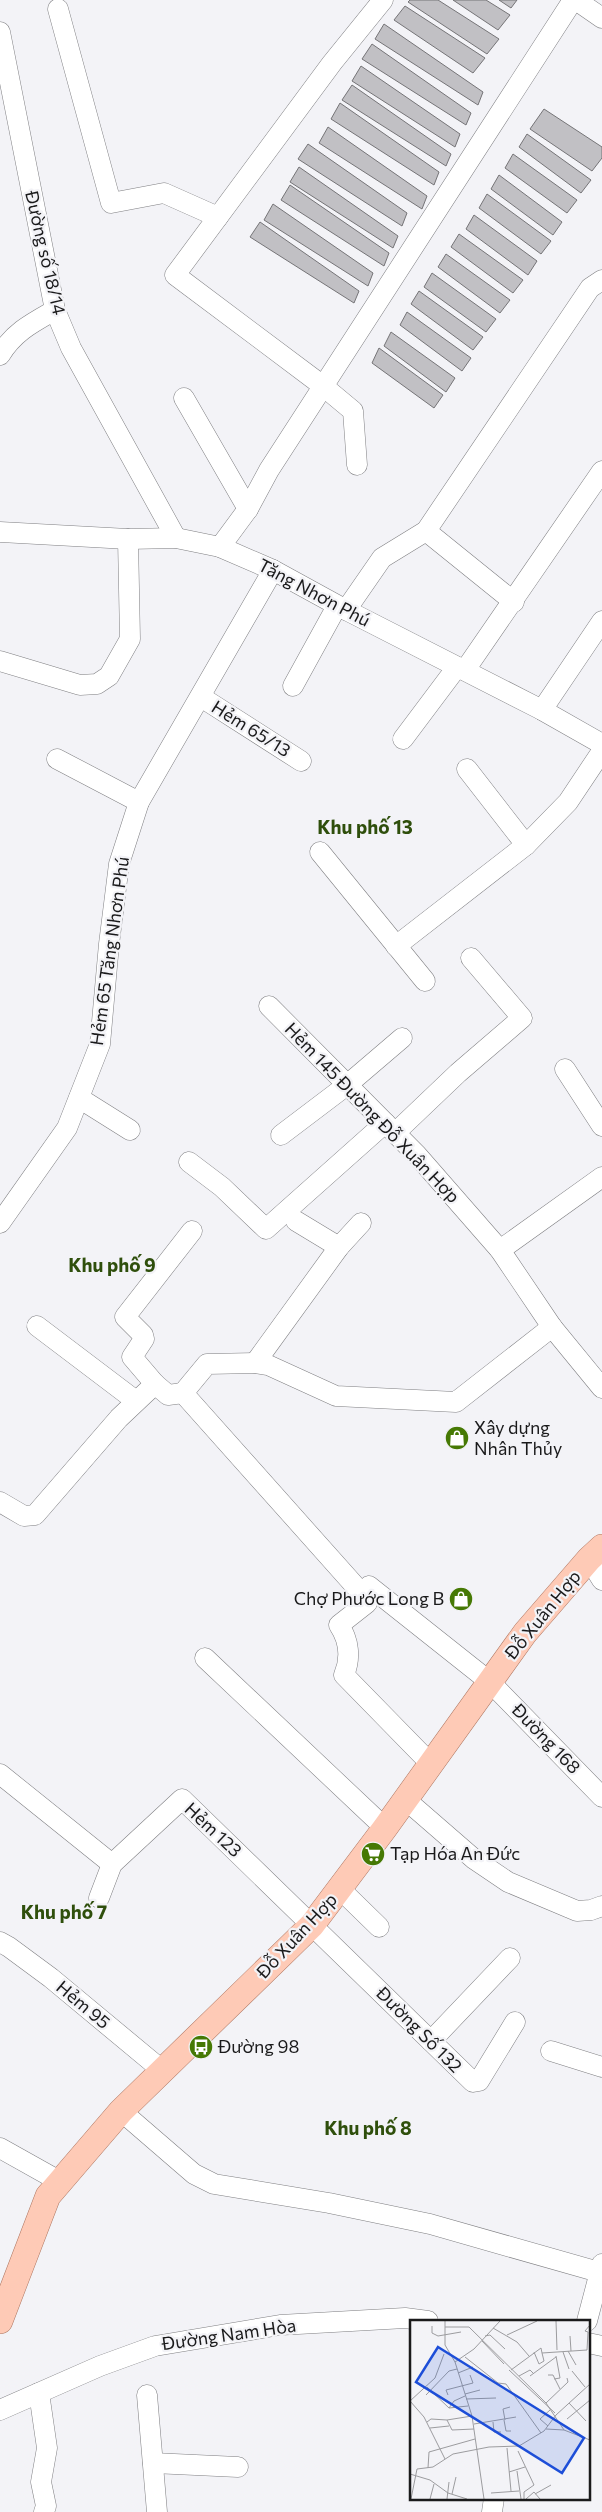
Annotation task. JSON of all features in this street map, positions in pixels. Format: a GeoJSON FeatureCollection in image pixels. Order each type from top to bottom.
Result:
{"type":"FeatureCollection","features":[{"type":"Feature","properties":{"kind":"main road","name":"Đỗ Xuân Hợp"},"geometry":{"type":"LineString","coordinates":[[0,2322],[48,2196],[59,2181],[121,2111],[164,2071],[312,1924],[406,1800],[525,1634],[595,1553]]}},
{"type":"Feature","properties":{"kind":"street"},"geometry":{"type":"LineString","coordinates":[[357,464],[352,411],[323,386],[175,275],[332,63],[383,0]]}},
{"type":"Feature","properties":{"kind":"street"},"geometry":{"type":"LineString","coordinates":[[220,547],[248,508],[269,470],[574,0],[602,18]]}},
{"type":"Feature","properties":{"kind":"street"},"geometry":{"type":"LineString","coordinates":[[58,9],[112,203],[164,193],[218,217]]}},
{"type":"Feature","properties":{"kind":"street","name":"Đường số 18/14"},"geometry":{"type":"LineString","coordinates":[[0,32],[55,310],[71,348],[176,538]]}},
{"type":"Feature","properties":{"kind":"street"},"geometry":{"type":"LineString","coordinates":[[293,686],[342,608],[382,558],[426,531],[590,288],[602,280]]}},
{"type":"Feature","properties":{"kind":"street"},"geometry":{"type":"LineString","coordinates":[[0,355],[9,340],[23,327],[55,310]]}},
{"type":"Feature","properties":{"kind":"street"},"geometry":{"type":"LineString","coordinates":[[184,398],[248,508]]}},
{"type":"Feature","properties":{"kind":"street"},"geometry":{"type":"LineString","coordinates":[[403,739],[514,602],[602,471]]}},
{"type":"Feature","properties":{"kind":"street"},"geometry":{"type":"LineString","coordinates":[[426,531],[514,602]]}},
{"type":"Feature","properties":{"kind":"street","name":"Tăng Nhơn Phú"},"geometry":{"type":"LineString","coordinates":[[0,532],[128,539],[176,538],[220,547],[274,570],[342,608],[542,710],[602,744]]}},
{"type":"Feature","properties":{"kind":"street"},"geometry":{"type":"LineString","coordinates":[[0,661],[80,685],[97,684],[109,676],[130,639],[128,539]]}},
{"type":"Feature","properties":{"kind":"street","name":"Hẻm 65 Tăng Nhơn Phú"},"geometry":{"type":"LineString","coordinates":[[0,1223],[67,1128],[100,1044],[109,944],[119,864],[139,802],[274,570]]}},
{"type":"Feature","properties":{"kind":"street"},"geometry":{"type":"LineString","coordinates":[[542,710],[602,621]]}},
{"type":"Feature","properties":{"kind":"street","name":"Hẻm 65/13"},"geometry":{"type":"LineString","coordinates":[[200,697],[301,761]]}},
{"type":"Feature","properties":{"kind":"street"},"geometry":{"type":"LineString","coordinates":[[396,946],[526,845],[568,802],[602,751]]}},
{"type":"Feature","properties":{"kind":"street"},"geometry":{"type":"LineString","coordinates":[[57,759],[139,802]]}},
{"type":"Feature","properties":{"kind":"street"},"geometry":{"type":"LineString","coordinates":[[467,769],[526,845]]}},
{"type":"Feature","properties":{"kind":"street"},"geometry":{"type":"LineString","coordinates":[[320,852],[426,981]]}},
{"type":"Feature","properties":{"kind":"street"},"geometry":{"type":"LineString","coordinates":[[188,1162],[222,1187],[266,1229],[458,1073],[522,1018],[471,958]]}},
{"type":"Feature","properties":{"kind":"street","name":"Hẻm 145 Đường Đỗ Xuân Hợp"},"geometry":{"type":"LineString","coordinates":[[268,1006],[417,1155],[500,1250],[552,1327],[602,1388]]}},
{"type":"Feature","properties":{"kind":"street"},"geometry":{"type":"LineString","coordinates":[[281,1136],[347,1085],[402,1038]]}},
{"type":"Feature","properties":{"kind":"street"},"geometry":{"type":"LineString","coordinates":[[565,1069],[602,1126]]}},
{"type":"Feature","properties":{"kind":"street"},"geometry":{"type":"LineString","coordinates":[[79,1098],[130,1130]]}},
{"type":"Feature","properties":{"kind":"street"},"geometry":{"type":"LineString","coordinates":[[500,1250],[602,1178]]}},
{"type":"Feature","properties":{"kind":"street"},"geometry":{"type":"LineString","coordinates":[[296,1221],[339,1247]]}},
{"type":"Feature","properties":{"kind":"street"},"geometry":{"type":"LineString","coordinates":[[255,1363],[339,1247],[361,1223]]}},
{"type":"Feature","properties":{"kind":"street"},"geometry":{"type":"LineString","coordinates":[[192,1231],[125,1317],[143,1335],[144,1339],[132,1357],[155,1384],[163,1392],[171,1396],[183,1393],[207,1364],[255,1363],[268,1365],[336,1396],[456,1402],[552,1327]]}},
{"type":"Feature","properties":{"kind":"street"},"geometry":{"type":"LineString","coordinates":[[37,1326],[136,1401]]}},
{"type":"Feature","properties":{"kind":"street"},"geometry":{"type":"LineString","coordinates":[[0,1502],[24,1516],[35,1515],[136,1401],[155,1384]]}},
{"type":"Feature","properties":{"kind":"street"},"geometry":{"type":"LineString","coordinates":[[183,1393],[356,1587],[367,1603],[339,1625],[347,1640],[347,1667],[344,1675],[431,1764]]}},
{"type":"Feature","properties":{"kind":"street"},"geometry":{"type":"LineString","coordinates":[[595,1553],[602,1580]]}},
{"type":"Feature","properties":{"kind":"street","name":"Đường 168"},"geometry":{"type":"LineString","coordinates":[[369,1586],[490,1682],[602,1797]]}},
{"type":"Feature","properties":{"kind":"street"},"geometry":{"type":"LineString","coordinates":[[205,1658],[385,1828]]}},
{"type":"Feature","properties":{"kind":"street"},"geometry":{"type":"LineString","coordinates":[[0,1774],[112,1864]]}},
{"type":"Feature","properties":{"kind":"street","name":"Hẻm 123"},"geometry":{"type":"LineString","coordinates":[[99,1898],[112,1864],[182,1800],[312,1924]]}},
{"type":"Feature","properties":{"kind":"street"},"geometry":{"type":"LineString","coordinates":[[406,1800],[474,1859],[508,1882],[577,1911],[591,1910],[602,1906]]}},
{"type":"Feature","properties":{"kind":"street"},"geometry":{"type":"LineString","coordinates":[[340,1889],[378,1927]]}},
{"type":"Feature","properties":{"kind":"street","name":"Đường Số 132"},"geometry":{"type":"LineString","coordinates":[[312,1924],[473,2082],[479,2081],[514,2022]]}},
{"type":"Feature","properties":{"kind":"street","name":"Hẻm 95"},"geometry":{"type":"LineString","coordinates":[[0,1942],[51,1978],[164,2071]]}},
{"type":"Feature","properties":{"kind":"street"},"geometry":{"type":"LineString","coordinates":[[431,2041],[510,1958]]}},
{"type":"Feature","properties":{"kind":"street"},"geometry":{"type":"LineString","coordinates":[[551,2051],[602,2067]]}},
{"type":"Feature","properties":{"kind":"street"},"geometry":{"type":"LineString","coordinates":[[121,2111],[194,2174],[214,2184],[329,2203],[430,2224],[601,2270],[587,2320]]}},
{"type":"Feature","properties":{"kind":"street"},"geometry":{"type":"LineString","coordinates":[[0,2148],[59,2181]]}},
{"type":"Feature","properties":{"kind":"street","name":"Đường Nam Hòa"},"geometry":{"type":"LineString","coordinates":[[0,2410],[100,2366],[155,2346],[280,2326],[405,2318],[420,2320]]}},
{"type":"Feature","properties":{"kind":"street"},"geometry":{"type":"LineString","coordinates":[[39,2394],[47,2448],[41,2482],[46,2506],[44,2512]]}},
{"type":"Feature","properties":{"kind":"street"},"geometry":{"type":"LineString","coordinates":[[147,2395],[156,2512]]}},
{"type":"Feature","properties":{"kind":"street"},"geometry":{"type":"LineString","coordinates":[[153,2463],[238,2467]]}},
{"type":"Feature","properties":{"kind":"building"},"geometry":{"type":"Polygon","coordinates":[[[410,0],[438,0],[499,39],[487,54],[408,2],[410,0]]]}},
{"type":"Feature","properties":{"kind":"building"},"geometry":{"type":"Polygon","coordinates":[[[453,0],[486,0],[510,15],[498,30],[453,0]]]}},
{"type":"Feature","properties":{"kind":"building"},"geometry":{"type":"Polygon","coordinates":[[[499,0],[517,0],[511,8],[499,0]]]}},
{"type":"Feature","properties":{"kind":"building"},"geometry":{"type":"Polygon","coordinates":[[[405,6],[485,58],[473,73],[394,20],[405,6]]]}},
{"type":"Feature","properties":{"kind":"building"},"geometry":{"type":"Polygon","coordinates":[[[384,24],[483,92],[478,105],[375,39],[384,24]]]}},
{"type":"Feature","properties":{"kind":"building"},"geometry":{"type":"Polygon","coordinates":[[[372,44],[471,113],[466,125],[362,59],[372,44]]]}},
{"type":"Feature","properties":{"kind":"building"},"geometry":{"type":"Polygon","coordinates":[[[361,66],[460,134],[455,147],[352,81],[361,66]]]}},
{"type":"Feature","properties":{"kind":"building"},"geometry":{"type":"Polygon","coordinates":[[[352,85],[451,154],[446,166],[342,100],[352,85]]]}},
{"type":"Feature","properties":{"kind":"building"},"geometry":{"type":"Polygon","coordinates":[[[340,103],[439,172],[434,185],[331,119],[340,103]]]}},
{"type":"Feature","properties":{"kind":"building"},"geometry":{"type":"Polygon","coordinates":[[[544,109],[602,147],[602,158],[592,171],[530,129],[544,109]]]}},
{"type":"Feature","properties":{"kind":"building"},"geometry":{"type":"Polygon","coordinates":[[[328,127],[427,196],[422,209],[319,143],[328,127]]]}},
{"type":"Feature","properties":{"kind":"building"},"geometry":{"type":"Polygon","coordinates":[[[527,134],[591,180],[581,193],[519,147],[527,134]]]}},
{"type":"Feature","properties":{"kind":"building"},"geometry":{"type":"Polygon","coordinates":[[[308,144],[407,213],[402,226],[298,159],[308,144]]]}},
{"type":"Feature","properties":{"kind":"building"},"geometry":{"type":"Polygon","coordinates":[[[513,154],[577,200],[567,213],[505,168],[513,154]]]}},
{"type":"Feature","properties":{"kind":"building"},"geometry":{"type":"Polygon","coordinates":[[[299,167],[398,236],[393,248],[290,182],[299,167]]]}},
{"type":"Feature","properties":{"kind":"building"},"geometry":{"type":"Polygon","coordinates":[[[499,175],[562,222],[553,235],[491,189],[499,175]]]}},
{"type":"Feature","properties":{"kind":"building"},"geometry":{"type":"Polygon","coordinates":[[[290,185],[389,253],[384,266],[281,200],[290,185]]]}},
{"type":"Feature","properties":{"kind":"building"},"geometry":{"type":"Polygon","coordinates":[[[487,194],[551,241],[541,254],[479,208],[487,194]]]}},
{"type":"Feature","properties":{"kind":"building"},"geometry":{"type":"Polygon","coordinates":[[[273,204],[373,273],[368,286],[264,220],[273,204]]]}},
{"type":"Feature","properties":{"kind":"building"},"geometry":{"type":"Polygon","coordinates":[[[474,215],[537,261],[528,275],[466,229],[474,215]]]}},
{"type":"Feature","properties":{"kind":"building"},"geometry":{"type":"Polygon","coordinates":[[[260,222],[359,291],[354,303],[250,237],[260,222]]]}},
{"type":"Feature","properties":{"kind":"building"},"geometry":{"type":"Polygon","coordinates":[[[459,234],[523,280],[513,293],[451,247],[459,234]]]}},
{"type":"Feature","properties":{"kind":"building"},"geometry":{"type":"Polygon","coordinates":[[[446,254],[510,300],[500,313],[438,267],[446,254]]]}},
{"type":"Feature","properties":{"kind":"building"},"geometry":{"type":"Polygon","coordinates":[[[432,273],[496,319],[486,332],[424,287],[432,273]]]}},
{"type":"Feature","properties":{"kind":"building"},"geometry":{"type":"Polygon","coordinates":[[[419,291],[483,337],[473,350],[411,304],[419,291]]]}},
{"type":"Feature","properties":{"kind":"building"},"geometry":{"type":"Polygon","coordinates":[[[407,312],[471,358],[462,371],[400,325],[407,312]]]}},
{"type":"Feature","properties":{"kind":"building"},"geometry":{"type":"Polygon","coordinates":[[[391,332],[455,378],[446,392],[384,346],[391,332]]]}},
{"type":"Feature","properties":{"kind":"building"},"geometry":{"type":"Polygon","coordinates":[[[379,348],[443,395],[434,408],[372,363],[379,348]]]}},
{"type":"Feature","properties":{"kind":"place","name":"Xây dựng Nhân Thủy"},"geometry":{"type":"Point","coordinates":[457,1438]}},
{"type":"Feature","properties":{"kind":"place","name":"Chợ Phước Long B"},"geometry":{"type":"Point","coordinates":[461,1599]}},
{"type":"Feature","properties":{"kind":"place","name":"Tạp Hóa An Đức"},"geometry":{"type":"Point","coordinates":[373,1854]}},
{"type":"Feature","properties":{"kind":"place","name":"Đường 98"},"geometry":{"type":"Point","coordinates":[201,2047]}},
{"type":"Feature","properties":{"kind":"district","name":"Khu phố 13"},"geometry":{"type":"Point","coordinates":[365,827]}},
{"type":"Feature","properties":{"kind":"district","name":"Khu phố 9"},"geometry":{"type":"Point","coordinates":[112,1265]}},
{"type":"Feature","properties":{"kind":"district","name":"Khu phố 7"},"geometry":{"type":"Point","coordinates":[64,1912]}},
{"type":"Feature","properties":{"kind":"district","name":"Khu phố 8"},"geometry":{"type":"Point","coordinates":[368,2128]}}]}
